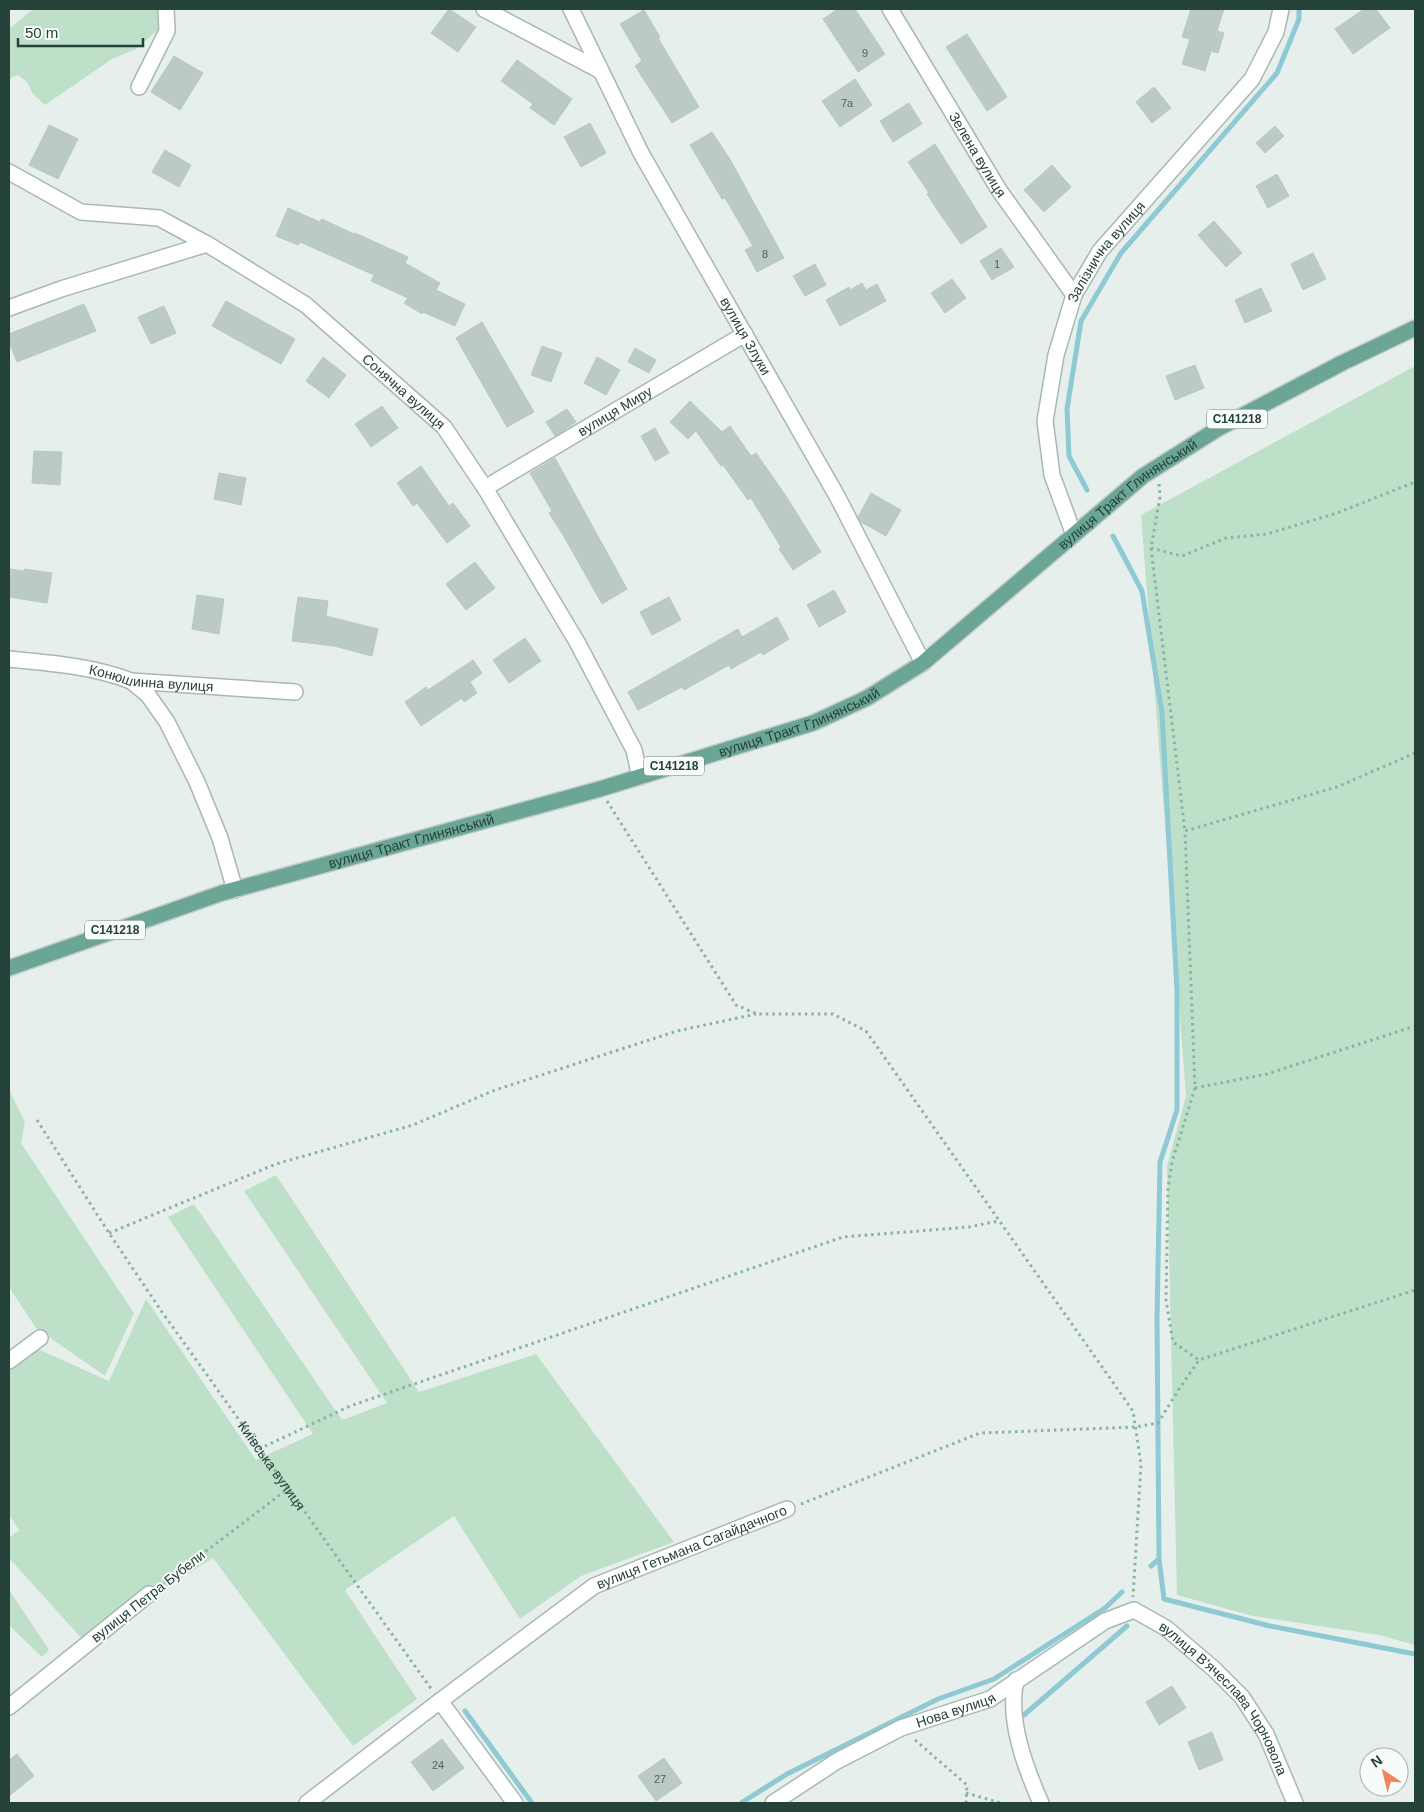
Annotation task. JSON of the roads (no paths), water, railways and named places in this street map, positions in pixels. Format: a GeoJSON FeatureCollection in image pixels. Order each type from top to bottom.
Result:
{"type":"FeatureCollection","features":[{"type":"Feature","properties":{"kind":"main road","name":"вулиця Тракт Глинянський"},"geometry":{"type":"LineString","coordinates":[[9,968],[222,892],[600,789],[813,723],[867,698],[923,663],[1143,476],[1219,428],[1342,363],[1415,328]]}},
{"type":"Feature","properties":{"kind":"street"},"geometry":{"type":"LineString","coordinates":[[139,87],[167,31],[166,9]]}},
{"type":"Feature","properties":{"kind":"street"},"geometry":{"type":"LineString","coordinates":[[484,9],[601,70]]}},
{"type":"Feature","properties":{"kind":"street","name":"вулиця Злуки"},"geometry":{"type":"LineString","coordinates":[[571,9],[641,153],[837,496],[923,663]]}},
{"type":"Feature","properties":{"kind":"street","name":"Зелена вулиця"},"geometry":{"type":"LineString","coordinates":[[890,9],[999,190],[1074,295]]}},
{"type":"Feature","properties":{"kind":"street","name":"Залізнична вулиця"},"geometry":{"type":"LineString","coordinates":[[1074,535],[1052,475],[1046,421],[1056,355],[1074,295],[1100,251],[1252,79],[1276,32],[1281,9]]}},
{"type":"Feature","properties":{"kind":"street"},"geometry":{"type":"LineString","coordinates":[[9,172],[81,212],[159,218],[207,244]]}},
{"type":"Feature","properties":{"kind":"street"},"geometry":{"type":"LineString","coordinates":[[9,308],[61,289],[207,244]]}},
{"type":"Feature","properties":{"kind":"street","name":"Сонячна вулиця"},"geometry":{"type":"LineString","coordinates":[[207,244],[306,305],[444,427],[484,488],[577,642],[634,750],[640,777]]}},
{"type":"Feature","properties":{"kind":"street","name":"вулиця Миру"},"geometry":{"type":"LineString","coordinates":[[484,488],[745,334]]}},
{"type":"Feature","properties":{"kind":"street","name":"Конюшинна вулиця"},"geometry":{"type":"LineString","coordinates":[[9,658],[55,663],[93,670],[131,681],[295,692]]}},
{"type":"Feature","properties":{"kind":"street"},"geometry":{"type":"LineString","coordinates":[[131,681],[148,694],[166,722],[197,782],[220,838],[235,890]]}},
{"type":"Feature","properties":{"kind":"street"},"geometry":{"type":"LineString","coordinates":[[9,1361],[40,1338]]}},
{"type":"Feature","properties":{"kind":"street","name":"вулиця Гетьмана Сагайдачного"},"geometry":{"type":"LineString","coordinates":[[307,1803],[594,1586],[787,1509]]}},
{"type":"Feature","properties":{"kind":"street","name":"вулиця Петра Бубели"},"geometry":{"type":"LineString","coordinates":[[9,1707],[149,1594]]}},
{"type":"Feature","properties":{"kind":"street","name":"Нова вулиця"},"geometry":{"type":"LineString","coordinates":[[773,1803],[836,1761],[901,1728],[990,1699],[1105,1621],[1134,1610]]}},
{"type":"Feature","properties":{"kind":"street","name":"вулиця В'ячеслава Чорновола"},"geometry":{"type":"LineString","coordinates":[[1134,1610],[1166,1628],[1214,1669],[1242,1697],[1266,1734],[1295,1803]]}},
{"type":"Feature","properties":{"kind":"street"},"geometry":{"type":"LineString","coordinates":[[1016,1680],[1012,1705],[1023,1757],[1041,1803]]}},
{"type":"Feature","properties":{"kind":"street"},"geometry":{"type":"LineString","coordinates":[[440,1701],[515,1803]]}},
{"type":"Feature","properties":{"kind":"waterway"},"geometry":{"type":"LineString","coordinates":[[1087,490],[1069,456],[1067,409],[1081,321],[1121,253],[1277,73],[1299,19],[1299,9]]}},
{"type":"Feature","properties":{"kind":"waterway"},"geometry":{"type":"LineString","coordinates":[[1113,536],[1142,591],[1162,713],[1177,991],[1177,1110],[1160,1162],[1157,1319],[1159,1559],[1151,1566]]}},
{"type":"Feature","properties":{"kind":"waterway"},"geometry":{"type":"LineString","coordinates":[[1159,1559],[1164,1599],[1270,1626],[1415,1654]]}},
{"type":"Feature","properties":{"kind":"waterway"},"geometry":{"type":"LineString","coordinates":[[741,1803],[787,1774],[938,1699],[994,1679],[1105,1608],[1122,1592]]}},
{"type":"Feature","properties":{"kind":"waterway"},"geometry":{"type":"LineString","coordinates":[[1024,1715],[1127,1626]]}},
{"type":"Feature","properties":{"kind":"waterway"},"geometry":{"type":"LineString","coordinates":[[465,1711],[532,1803]]}}]}
